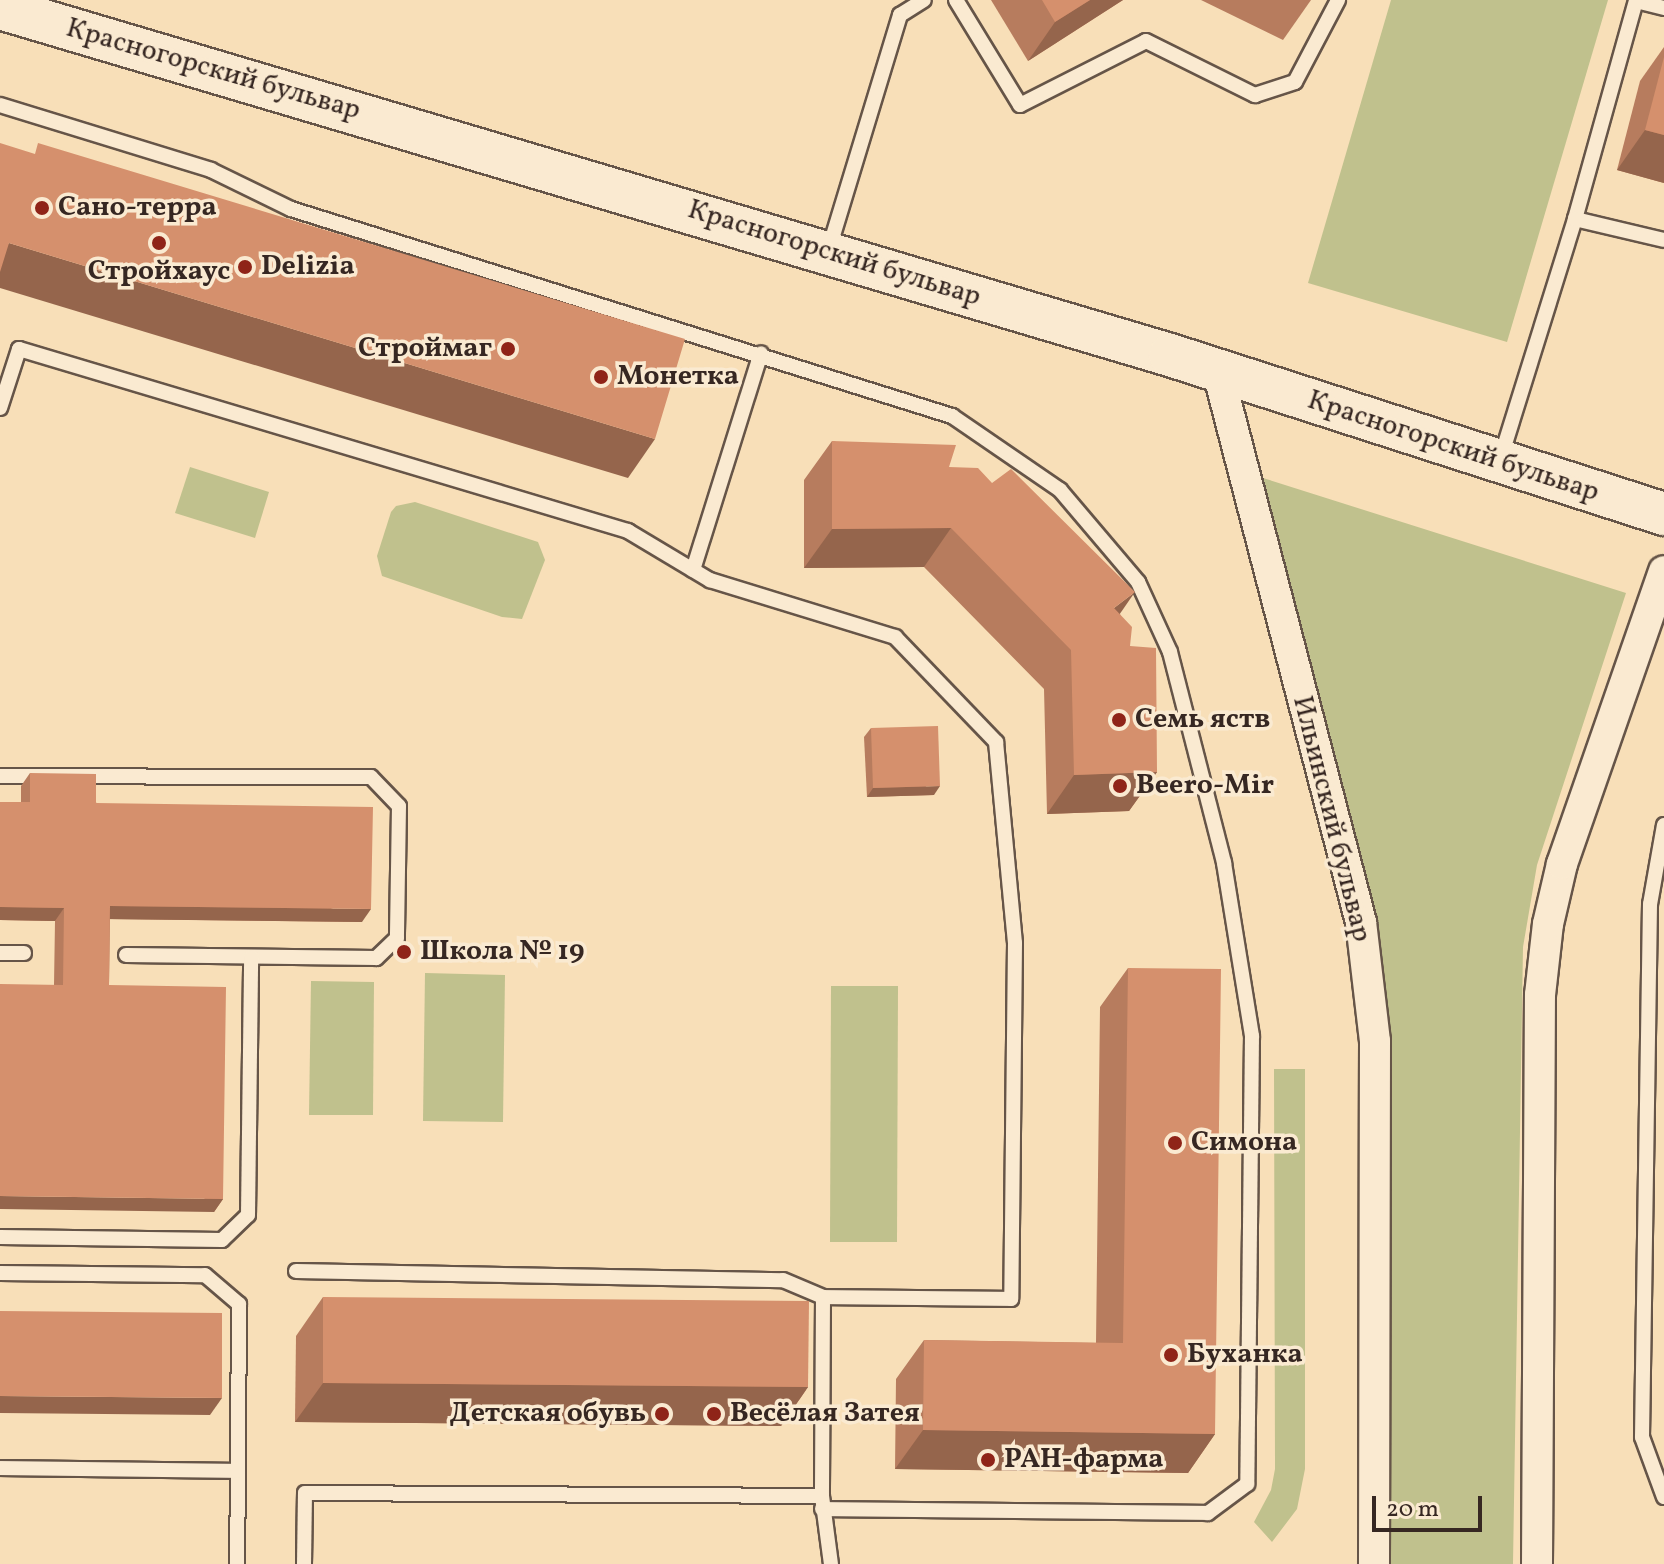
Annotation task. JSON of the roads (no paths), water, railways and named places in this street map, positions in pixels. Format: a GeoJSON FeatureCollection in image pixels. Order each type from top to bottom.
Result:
{"type":"FeatureCollection","features":[{"type":"Feature","properties":{"kind":"main road","name":"Красногорский бульвар"},"geometry":{"type":"LineString","coordinates":[[0,8],[828,252],[1664,514]]}},
{"type":"Feature","properties":{"kind":"street","name":"Ильинский бульвар"},"geometry":{"type":"LineString","coordinates":[[1218,372],[1361,922],[1375,1041],[1374,1564]]}},
{"type":"Feature","properties":{"kind":"street"},"geometry":{"type":"LineString","coordinates":[[1537,1564],[1540,995],[1548,924],[1562,864],[1664,571]]}},
{"type":"Feature","properties":{"kind":"lane"},"geometry":{"type":"LineString","coordinates":[[828,252],[900,15],[924,0]]}},
{"type":"Feature","properties":{"kind":"lane"},"geometry":{"type":"LineString","coordinates":[[956,0],[1020,105],[1146,41],[1255,95],[1295,82],[1338,0]]}},
{"type":"Feature","properties":{"kind":"lane"},"geometry":{"type":"LineString","coordinates":[[1499,463],[1575,219],[1636,1],[1664,8]]}},
{"type":"Feature","properties":{"kind":"lane"},"geometry":{"type":"LineString","coordinates":[[0,105],[211,170],[291,209],[761,353],[952,416],[1060,490],[1138,582],[1170,652],[1224,863],[1252,1036],[1247,1484],[1208,1513],[305,1493],[304,1564]]}},
{"type":"Feature","properties":{"kind":"lane"},"geometry":{"type":"LineString","coordinates":[[1575,219],[1664,240]]}},
{"type":"Feature","properties":{"kind":"lane"},"geometry":{"type":"LineString","coordinates":[[0,408],[19,349],[628,531],[710,580],[895,637],[996,742],[1015,943],[1011,1299],[823,1297],[783,1280],[296,1271]]}},
{"type":"Feature","properties":{"kind":"lane"},"geometry":{"type":"LineString","coordinates":[[693,570],[761,353]]}},
{"type":"Feature","properties":{"kind":"lane"},"geometry":{"type":"LineString","coordinates":[[0,776],[371,777],[399,806],[397,938],[376,958],[126,955]]}},
{"type":"Feature","properties":{"kind":"lane"},"geometry":{"type":"LineString","coordinates":[[1664,825],[1650,904],[1642,1437],[1664,1497]]}},
{"type":"Feature","properties":{"kind":"lane"},"geometry":{"type":"LineString","coordinates":[[0,953],[24,953]]}},
{"type":"Feature","properties":{"kind":"lane"},"geometry":{"type":"LineString","coordinates":[[0,1237],[222,1240],[248,1215],[251,957]]}},
{"type":"Feature","properties":{"kind":"lane"},"geometry":{"type":"LineString","coordinates":[[0,1273],[205,1275],[239,1304],[237,1564]]}},
{"type":"Feature","properties":{"kind":"lane"},"geometry":{"type":"LineString","coordinates":[[823,1297],[822,1503],[831,1564]]}},
{"type":"Feature","properties":{"kind":"lane"},"geometry":{"type":"LineString","coordinates":[[0,1468],[238,1471]]}},
{"type":"Feature","properties":{"kind":"place","name":"Сано-терра"},"geometry":{"type":"Point","coordinates":[42,208]}},
{"type":"Feature","properties":{"kind":"place","name":"Стройхаус"},"geometry":{"type":"Point","coordinates":[159,243]}},
{"type":"Feature","properties":{"kind":"place","name":"Delizia"},"geometry":{"type":"Point","coordinates":[245,267]}},
{"type":"Feature","properties":{"kind":"place","name":"Строймаг"},"geometry":{"type":"Point","coordinates":[508,349]}},
{"type":"Feature","properties":{"kind":"place","name":"Монетка"},"geometry":{"type":"Point","coordinates":[601,377]}},
{"type":"Feature","properties":{"kind":"place","name":"Семь яств"},"geometry":{"type":"Point","coordinates":[1119,720]}},
{"type":"Feature","properties":{"kind":"place","name":"Beero-Mir"},"geometry":{"type":"Point","coordinates":[1120,786]}},
{"type":"Feature","properties":{"kind":"place","name":"Школа № 19"},"geometry":{"type":"Point","coordinates":[404,952]}},
{"type":"Feature","properties":{"kind":"place","name":"Симона"},"geometry":{"type":"Point","coordinates":[1175,1143]}},
{"type":"Feature","properties":{"kind":"place","name":"Буханка"},"geometry":{"type":"Point","coordinates":[1171,1355]}},
{"type":"Feature","properties":{"kind":"place","name":"Детская обувь"},"geometry":{"type":"Point","coordinates":[662,1414]}},
{"type":"Feature","properties":{"kind":"place","name":"Весёлая Затея"},"geometry":{"type":"Point","coordinates":[714,1414]}},
{"type":"Feature","properties":{"kind":"place","name":"РАН-фарма"},"geometry":{"type":"Point","coordinates":[988,1460]}}]}
